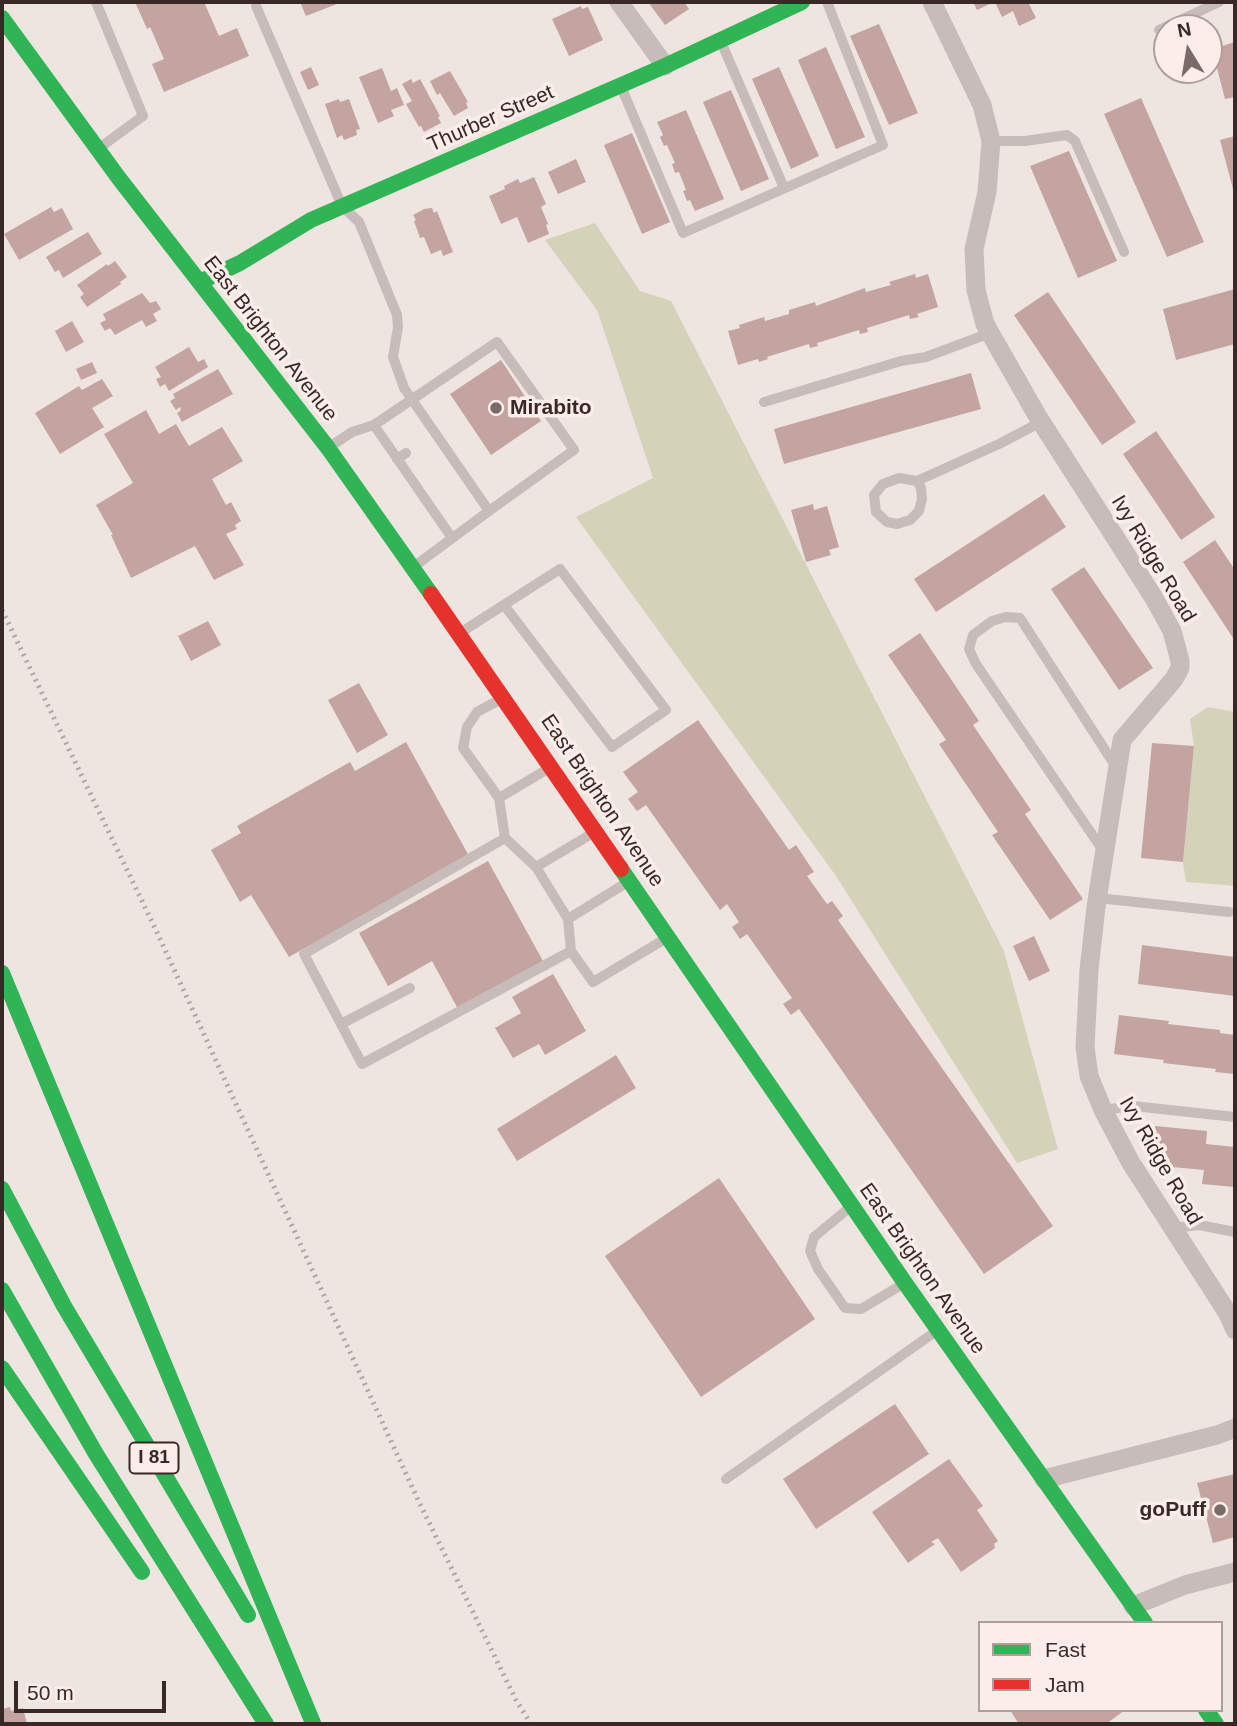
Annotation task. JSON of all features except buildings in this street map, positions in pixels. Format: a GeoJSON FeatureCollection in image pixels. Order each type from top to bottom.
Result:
{"type":"FeatureCollection","features":[{"type":"Feature","properties":{"kind":"main road","name":"Thurber Street"},"geometry":{"type":"LineString","coordinates":[[200,282],[240,263],[311,220],[665,66],[802,2]]}},
{"type":"Feature","properties":{"kind":"main road","name":"East Brighton Avenue"},"geometry":{"type":"LineString","coordinates":[[2,19],[97,149],[328,448],[505,697],[905,1283],[1144,1621]]}},
{"type":"Feature","properties":{"kind":"main road"},"geometry":{"type":"LineString","coordinates":[[2,973],[313,1724]]}},
{"type":"Feature","properties":{"kind":"main road","name":"I 81"},"geometry":{"type":"LineString","coordinates":[[2,1189],[64,1306],[313,1724]]}},
{"type":"Feature","properties":{"kind":"main road","name":"I 81"},"geometry":{"type":"LineString","coordinates":[[2,1290],[96,1454],[266,1724]]}},
{"type":"Feature","properties":{"kind":"main road"},"geometry":{"type":"LineString","coordinates":[[2,1368],[151,1585]]}},
{"type":"Feature","properties":{"kind":"main road"},"geometry":{"type":"LineString","coordinates":[[190,1634],[251,1702]]}},
{"type":"Feature","properties":{"kind":"street"},"geometry":{"type":"LineString","coordinates":[[619,2],[665,66]]}},
{"type":"Feature","properties":{"kind":"street","name":"Ivy Ridge Road"},"geometry":{"type":"LineString","coordinates":[[932,2],[982,104],[990,141],[987,192],[974,249],[976,290],[985,324],[1041,422],[1154,598],[1172,631],[1180,661],[1180,668],[1174,679],[1122,740],[1097,898],[1084,1047],[1089,1076],[1103,1110],[1131,1163],[1227,1312],[1235,1330]]}},
{"type":"Feature","properties":{"kind":"street"},"geometry":{"type":"LineString","coordinates":[[1044,1479],[1217,1435],[1235,1428]]}},
{"type":"Feature","properties":{"kind":"street"},"geometry":{"type":"LineString","coordinates":[[1133,1606],[1185,1585],[1235,1572]]}},
{"type":"Feature","properties":{"kind":"lane"},"geometry":{"type":"LineString","coordinates":[[96,2],[143,116],[97,149]]}},
{"type":"Feature","properties":{"kind":"lane"},"geometry":{"type":"LineString","coordinates":[[620,85],[683,233],[883,145],[827,2]]}},
{"type":"Feature","properties":{"kind":"lane"},"geometry":{"type":"LineString","coordinates":[[1193,14],[1219,2]]}},
{"type":"Feature","properties":{"kind":"lane"},"geometry":{"type":"LineString","coordinates":[[256,6],[342,206],[359,222],[397,315],[398,327],[393,357],[404,388],[436,433],[447,460],[464,475],[489,511]]}},
{"type":"Feature","properties":{"kind":"lane"},"geometry":{"type":"LineString","coordinates":[[720,40],[784,188]]}},
{"type":"Feature","properties":{"kind":"lane"},"geometry":{"type":"LineString","coordinates":[[990,141],[1025,141],[1067,135],[1075,141],[1124,252]]}},
{"type":"Feature","properties":{"kind":"lane"},"geometry":{"type":"LineString","coordinates":[[764,402],[901,361],[926,357],[990,333]]}},
{"type":"Feature","properties":{"kind":"lane"},"geometry":{"type":"LineString","coordinates":[[328,448],[352,432],[374,425],[497,342],[574,450],[413,568]]}},
{"type":"Feature","properties":{"kind":"lane"},"geometry":{"type":"LineString","coordinates":[[917,481],[922,499],[919,512],[910,520],[897,524],[887,522],[876,512],[874,495],[883,484],[899,478],[917,481],[1041,422]]}},
{"type":"Feature","properties":{"kind":"lane"},"geometry":{"type":"LineString","coordinates":[[374,425],[402,456],[452,538]]}},
{"type":"Feature","properties":{"kind":"lane"},"geometry":{"type":"LineString","coordinates":[[426,440],[436,433]]}},
{"type":"Feature","properties":{"kind":"lane"},"geometry":{"type":"LineString","coordinates":[[453,482],[464,475]]}},
{"type":"Feature","properties":{"kind":"lane"},"geometry":{"type":"LineString","coordinates":[[459,633],[560,569],[666,710],[612,747],[505,605]]}},
{"type":"Feature","properties":{"kind":"lane"},"geometry":{"type":"LineString","coordinates":[[1104,852],[976,664],[969,649],[973,635],[992,621],[1006,617],[1020,618],[1116,768]]}},
{"type":"Feature","properties":{"kind":"lane"},"geometry":{"type":"LineString","coordinates":[[505,697],[477,712],[467,727],[463,748],[499,798],[505,838],[536,867],[568,919],[571,951],[593,982],[668,937]]}},
{"type":"Feature","properties":{"kind":"lane"},"geometry":{"type":"LineString","coordinates":[[499,798],[552,766]]}},
{"type":"Feature","properties":{"kind":"lane"},"geometry":{"type":"LineString","coordinates":[[536,867],[597,831]]}},
{"type":"Feature","properties":{"kind":"lane"},"geometry":{"type":"LineString","coordinates":[[505,838],[304,954],[362,1064],[571,951]]}},
{"type":"Feature","properties":{"kind":"lane"},"geometry":{"type":"LineString","coordinates":[[568,919],[630,881]]}},
{"type":"Feature","properties":{"kind":"lane"},"geometry":{"type":"LineString","coordinates":[[1097,898],[1229,912]]}},
{"type":"Feature","properties":{"kind":"lane"},"geometry":{"type":"LineString","coordinates":[[341,1024],[410,988]]}},
{"type":"Feature","properties":{"kind":"lane"},"geometry":{"type":"LineString","coordinates":[[1103,1110],[1133,1106],[1235,1117]]}},
{"type":"Feature","properties":{"kind":"lane"},"geometry":{"type":"LineString","coordinates":[[852,1205],[814,1237],[810,1251],[818,1269],[845,1308],[861,1309],[905,1283]]}},
{"type":"Feature","properties":{"kind":"lane"},"geometry":{"type":"LineString","coordinates":[[1173,1228],[1199,1225],[1235,1232]]}},
{"type":"Feature","properties":{"kind":"lane"},"geometry":{"type":"LineString","coordinates":[[726,1479],[938,1330]]}},
{"type":"Feature","properties":{"kind":"green space"},"geometry":{"type":"Polygon","coordinates":[[[595,223],[640,291],[671,301],[1004,951],[1058,1149],[1017,1163],[836,876],[576,517],[653,478],[597,310],[545,240],[595,223]]]}},
{"type":"Feature","properties":{"kind":"green space"},"geometry":{"type":"Polygon","coordinates":[[[1208,707],[1235,712],[1235,886],[1186,882],[1183,862],[1194,746],[1190,719],[1208,707]]]}},
{"type":"Feature","properties":{"kind":"railway"},"geometry":{"type":"LineString","coordinates":[[2,610],[155,928],[419,1502],[516,1700],[531,1724]]}},
{"type":"Feature","properties":{"kind":"traffic: fast"},"geometry":{"type":"LineString","coordinates":[[200,282],[240,263],[311,220],[665,66],[802,2]]}},
{"type":"Feature","properties":{"kind":"traffic: fast"},"geometry":{"type":"LineString","coordinates":[[2,18],[118,177],[328,448],[431,594]]}},
{"type":"Feature","properties":{"kind":"traffic: fast"},"geometry":{"type":"LineString","coordinates":[[621,869],[905,1283],[1144,1621]]}},
{"type":"Feature","properties":{"kind":"traffic: fast"},"geometry":{"type":"LineString","coordinates":[[2,973],[313,1723]]}},
{"type":"Feature","properties":{"kind":"traffic: fast"},"geometry":{"type":"LineString","coordinates":[[2,1189],[64,1306],[248,1615]]}},
{"type":"Feature","properties":{"kind":"traffic: fast"},"geometry":{"type":"LineString","coordinates":[[2,1290],[96,1454],[266,1724]]}},
{"type":"Feature","properties":{"kind":"traffic: fast"},"geometry":{"type":"LineString","coordinates":[[2,1368],[142,1572]]}},
{"type":"Feature","properties":{"kind":"traffic: fast"},"geometry":{"type":"LineString","coordinates":[[1207,1712],[1216,1724]]}},
{"type":"Feature","properties":{"kind":"traffic: jam"},"geometry":{"type":"LineString","coordinates":[[431,594],[621,869]]}},
{"type":"Feature","properties":{"kind":"place","name":"Mirabito"},"geometry":{"type":"Point","coordinates":[496,408]}},
{"type":"Feature","properties":{"kind":"place","name":"goPuff"},"geometry":{"type":"Point","coordinates":[1220,1510]}}]}
